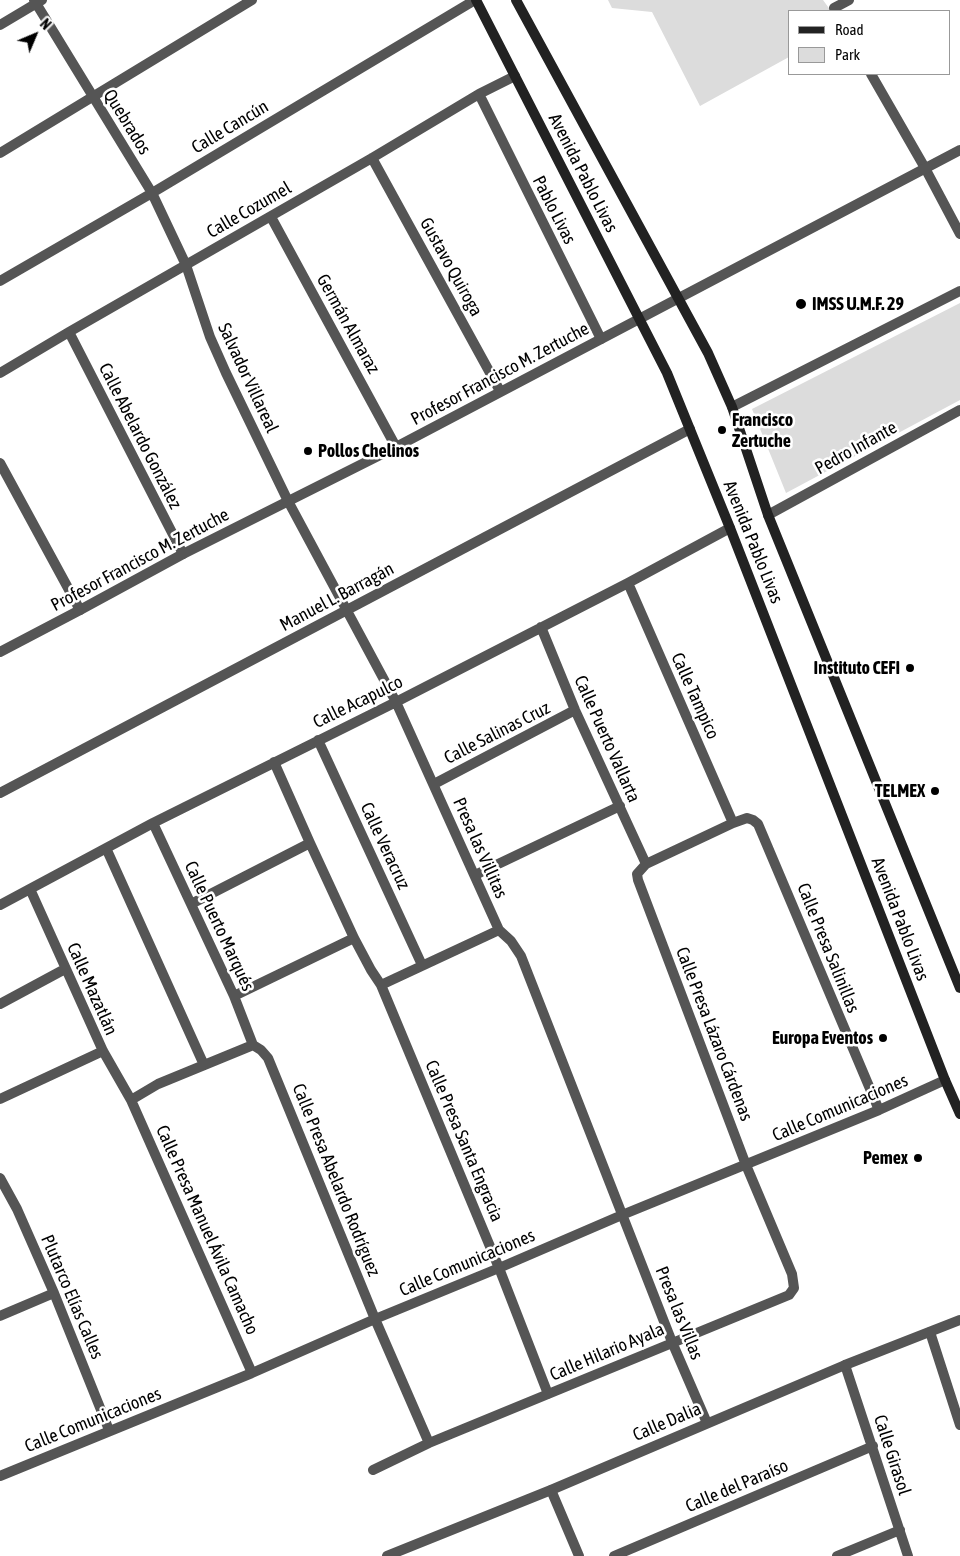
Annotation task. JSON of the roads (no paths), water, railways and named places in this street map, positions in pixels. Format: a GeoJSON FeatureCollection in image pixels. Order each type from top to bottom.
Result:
{"type":"FeatureCollection","features":[{"type":"Feature","properties":{"kind":"main road","name":"Avenida Pablo Livas"},"geometry":{"type":"LineString","coordinates":[[475,0],[667,373],[730,528],[945,1080],[960,1114]]}},
{"type":"Feature","properties":{"kind":"main road","name":"Avenida Pablo Livas"},"geometry":{"type":"LineString","coordinates":[[516,0],[708,353],[732,407],[768,515],[960,988]]}},
{"type":"Feature","properties":{"kind":"street"},"geometry":{"type":"LineString","coordinates":[[0,153],[252,0]]}},
{"type":"Feature","properties":{"kind":"street","name":"Calle Cancún"},"geometry":{"type":"LineString","coordinates":[[0,280],[152,193],[475,0]]}},
{"type":"Feature","properties":{"kind":"street"},"geometry":{"type":"LineString","coordinates":[[833,7],[849,0]]}},
{"type":"Feature","properties":{"kind":"street"},"geometry":{"type":"LineString","coordinates":[[0,25],[38,1]]}},
{"type":"Feature","properties":{"kind":"street","name":"Quebrados"},"geometry":{"type":"LineString","coordinates":[[38,1],[92,97],[152,193],[186,265]]}},
{"type":"Feature","properties":{"kind":"street"},"geometry":{"type":"LineString","coordinates":[[872,75],[960,234]]}},
{"type":"Feature","properties":{"kind":"street","name":"Calle Cozumel"},"geometry":{"type":"LineString","coordinates":[[0,373],[271,217],[479,94],[515,76]]}},
{"type":"Feature","properties":{"kind":"street","name":"Pablo Livas"},"geometry":{"type":"LineString","coordinates":[[479,94],[601,339]]}},
{"type":"Feature","properties":{"kind":"street","name":"Profesor Francisco M. Zertuche"},"geometry":{"type":"LineString","coordinates":[[0,652],[183,554],[396,447],[960,150]]}},
{"type":"Feature","properties":{"kind":"street","name":"Gustavo Quiroga"},"geometry":{"type":"LineString","coordinates":[[372,158],[500,391]]}},
{"type":"Feature","properties":{"kind":"street","name":"Germán Almaraz"},"geometry":{"type":"LineString","coordinates":[[271,217],[396,447]]}},
{"type":"Feature","properties":{"kind":"street","name":"Salvador Villareal"},"geometry":{"type":"LineString","coordinates":[[186,265],[214,346],[288,501]]}},
{"type":"Feature","properties":{"kind":"street"},"geometry":{"type":"LineString","coordinates":[[732,407],[960,291]]}},
{"type":"Feature","properties":{"kind":"street","name":"Calle Abelardo González"},"geometry":{"type":"LineString","coordinates":[[69,332],[183,554]]}},
{"type":"Feature","properties":{"kind":"street","name":"Pedro Infante"},"geometry":{"type":"LineString","coordinates":[[768,515],[960,410]]}},
{"type":"Feature","properties":{"kind":"street","name":"Manuel L. Barragán"},"geometry":{"type":"LineString","coordinates":[[0,793],[690,429]]}},
{"type":"Feature","properties":{"kind":"street"},"geometry":{"type":"LineString","coordinates":[[0,462],[80,610]]}},
{"type":"Feature","properties":{"kind":"street","name":"Presa las Villitas"},"geometry":{"type":"LineString","coordinates":[[288,501],[396,702],[499,930],[511,941],[521,956],[622,1215]]}},
{"type":"Feature","properties":{"kind":"street","name":"Calle Acapulco"},"geometry":{"type":"LineString","coordinates":[[0,905],[153,823],[396,702],[730,528]]}},
{"type":"Feature","properties":{"kind":"street","name":"Calle Tampico"},"geometry":{"type":"LineString","coordinates":[[628,582],[733,823]]}},
{"type":"Feature","properties":{"kind":"street","name":"Calle Puerto Vallarta"},"geometry":{"type":"LineString","coordinates":[[541,627],[575,710],[646,864]]}},
{"type":"Feature","properties":{"kind":"street","name":"Calle Salinas Cruz"},"geometry":{"type":"LineString","coordinates":[[434,784],[575,710]]}},
{"type":"Feature","properties":{"kind":"street","name":"Calle Veracruz"},"geometry":{"type":"LineString","coordinates":[[318,740],[422,965]]}},
{"type":"Feature","properties":{"kind":"street"},"geometry":{"type":"LineString","coordinates":[[274,762],[354,938],[381,985],[499,930]]}},
{"type":"Feature","properties":{"kind":"street"},"geometry":{"type":"LineString","coordinates":[[475,875],[620,806]]}},
{"type":"Feature","properties":{"kind":"street","name":"Calle Presa Salinillas"},"geometry":{"type":"LineString","coordinates":[[733,823],[747,818],[758,824],[879,1110]]}},
{"type":"Feature","properties":{"kind":"street","name":"Calle Puerto Marqués"},"geometry":{"type":"LineString","coordinates":[[153,823],[234,996],[253,1045]]}},
{"type":"Feature","properties":{"kind":"street"},"geometry":{"type":"LineString","coordinates":[[646,864],[733,823]]}},
{"type":"Feature","properties":{"kind":"street"},"geometry":{"type":"LineString","coordinates":[[191,904],[310,843]]}},
{"type":"Feature","properties":{"kind":"street"},"geometry":{"type":"LineString","coordinates":[[106,848],[204,1065]]}},
{"type":"Feature","properties":{"kind":"street","name":"Calle Presa Lázaro Cárdenas"},"geometry":{"type":"LineString","coordinates":[[646,864],[637,874],[746,1165],[792,1274],[794,1288]]}},
{"type":"Feature","properties":{"kind":"street","name":"Calle Mazatlán"},"geometry":{"type":"LineString","coordinates":[[30,890],[102,1051],[131,1100]]}},
{"type":"Feature","properties":{"kind":"street"},"geometry":{"type":"LineString","coordinates":[[234,996],[354,938]]}},
{"type":"Feature","properties":{"kind":"street"},"geometry":{"type":"LineString","coordinates":[[0,1004],[65,969]]}},
{"type":"Feature","properties":{"kind":"street","name":"Calle Presa Santa Engracia"},"geometry":{"type":"LineString","coordinates":[[381,985],[499,1268],[548,1394]]}},
{"type":"Feature","properties":{"kind":"street"},"geometry":{"type":"LineString","coordinates":[[131,1100],[158,1084],[253,1045]]}},
{"type":"Feature","properties":{"kind":"street","name":"Calle Presa Abelardo Rodríguez"},"geometry":{"type":"LineString","coordinates":[[253,1045],[268,1058],[375,1319],[429,1443]]}},
{"type":"Feature","properties":{"kind":"street"},"geometry":{"type":"LineString","coordinates":[[0,1099],[102,1051]]}},
{"type":"Feature","properties":{"kind":"street","name":"Calle Comunicaciones"},"geometry":{"type":"LineString","coordinates":[[0,1476],[252,1373],[622,1215],[879,1110],[945,1080]]}},
{"type":"Feature","properties":{"kind":"street","name":"Calle Presa Manuel Ávila Camacho"},"geometry":{"type":"LineString","coordinates":[[131,1100],[252,1373]]}},
{"type":"Feature","properties":{"kind":"street","name":"Plutarco Elías Calles"},"geometry":{"type":"LineString","coordinates":[[0,1178],[17,1209],[54,1293],[109,1430]]}},
{"type":"Feature","properties":{"kind":"street","name":"Presa las Villas"},"geometry":{"type":"LineString","coordinates":[[622,1215],[706,1423]]}},
{"type":"Feature","properties":{"kind":"street","name":"Calle Hilario Ayala"},"geometry":{"type":"LineString","coordinates":[[373,1470],[429,1443],[789,1294],[794,1288]]}},
{"type":"Feature","properties":{"kind":"street"},"geometry":{"type":"LineString","coordinates":[[0,1316],[54,1293]]}},
{"type":"Feature","properties":{"kind":"street","name":"Calle Dalia"},"geometry":{"type":"LineString","coordinates":[[387,1556],[551,1490],[846,1365],[960,1320]]}},
{"type":"Feature","properties":{"kind":"street"},"geometry":{"type":"LineString","coordinates":[[930,1332],[960,1424]]}},
{"type":"Feature","properties":{"kind":"street","name":"Calle Girasol"},"geometry":{"type":"LineString","coordinates":[[846,1365],[908,1556]]}},
{"type":"Feature","properties":{"kind":"street","name":"Calle del Paraíso"},"geometry":{"type":"LineString","coordinates":[[614,1556],[873,1446]]}},
{"type":"Feature","properties":{"kind":"street"},"geometry":{"type":"LineString","coordinates":[[551,1490],[579,1556]]}},
{"type":"Feature","properties":{"kind":"street"},"geometry":{"type":"LineString","coordinates":[[837,1556],[900,1530]]}},
{"type":"Feature","properties":{"kind":"place","name":"IMSS U.M.F. 29"},"geometry":{"type":"Point","coordinates":[801,304]}},
{"type":"Feature","properties":{"kind":"place","name":"Francisco Zertuche"},"geometry":{"type":"Point","coordinates":[722,430]}},
{"type":"Feature","properties":{"kind":"place","name":"Pollos Chelinos"},"geometry":{"type":"Point","coordinates":[308,451]}},
{"type":"Feature","properties":{"kind":"place","name":"Instituto CEFI"},"geometry":{"type":"Point","coordinates":[910,668]}},
{"type":"Feature","properties":{"kind":"place","name":"TELMEX"},"geometry":{"type":"Point","coordinates":[935,791]}},
{"type":"Feature","properties":{"kind":"place","name":"Europa Eventos"},"geometry":{"type":"Point","coordinates":[883,1038]}},
{"type":"Feature","properties":{"kind":"place","name":"Pemex"},"geometry":{"type":"Point","coordinates":[918,1158]}}]}
